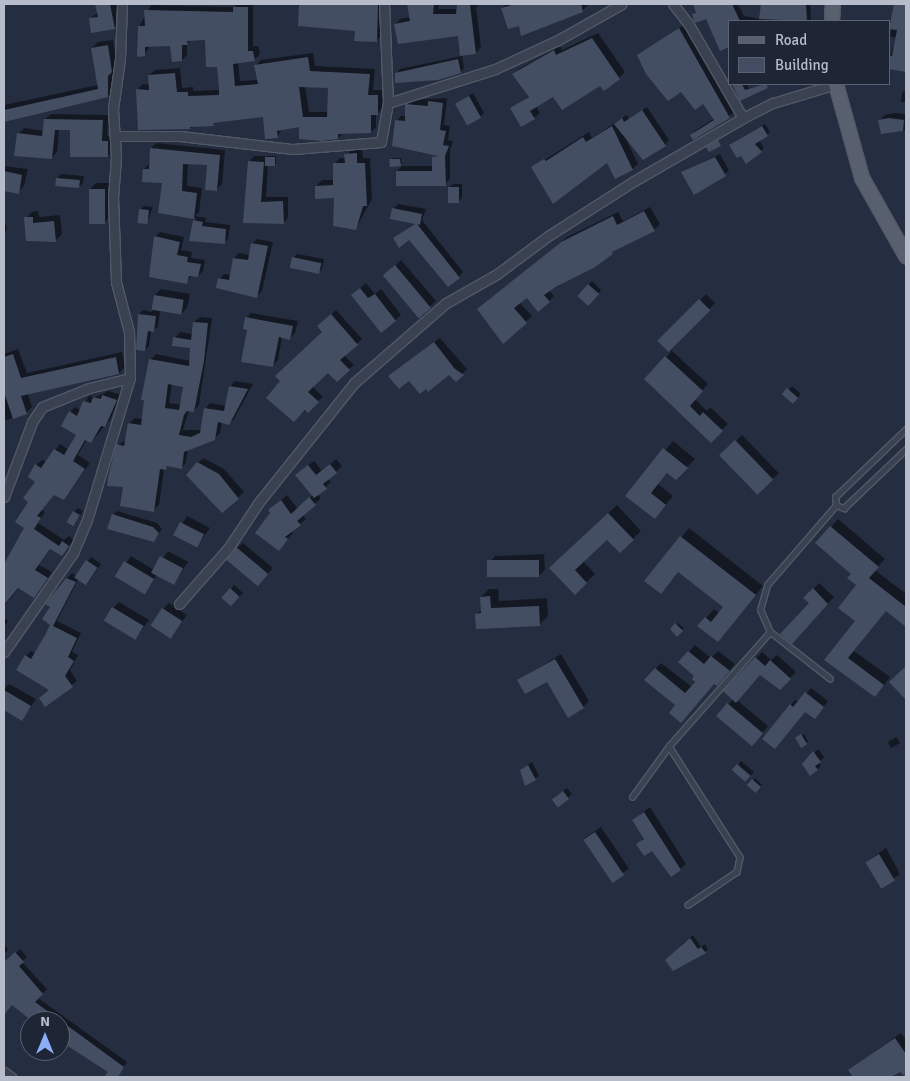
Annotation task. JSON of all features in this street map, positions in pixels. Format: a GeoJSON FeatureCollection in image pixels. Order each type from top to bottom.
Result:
{"type":"FeatureCollection","features":[{"type":"Feature","properties":{"kind":"main road"},"geometry":{"type":"LineString","coordinates":[[832,20],[833,4]]}},
{"type":"Feature","properties":{"kind":"main road"},"geometry":{"type":"LineString","coordinates":[[836,85],[862,178],[906,256]]}},
{"type":"Feature","properties":{"kind":"street"},"geometry":{"type":"LineString","coordinates":[[4,652],[73,553],[86,520],[130,378],[129,332],[116,282],[115,136],[112,109],[120,59],[122,4]]}},
{"type":"Feature","properties":{"kind":"street"},"geometry":{"type":"LineString","coordinates":[[115,136],[180,136],[293,149],[381,142],[388,103],[384,4]]}},
{"type":"Feature","properties":{"kind":"street"},"geometry":{"type":"LineString","coordinates":[[388,103],[495,69],[558,40],[622,4]]}},
{"type":"Feature","properties":{"kind":"street"},"geometry":{"type":"LineString","coordinates":[[673,4],[688,23],[743,118]]}},
{"type":"Feature","properties":{"kind":"street"},"geometry":{"type":"LineString","coordinates":[[179,604],[229,547],[259,502],[341,399],[384,355],[446,303],[497,274],[548,236],[634,181],[743,118],[772,104],[833,85]]}},
{"type":"Feature","properties":{"kind":"street"},"geometry":{"type":"LineString","coordinates":[[4,497],[32,422],[42,407],[89,388],[130,378]]}},
{"type":"Feature","properties":{"kind":"street"},"geometry":{"type":"LineString","coordinates":[[4,1072],[11,1077]]}},
{"type":"Feature","properties":{"kind":"lane"},"geometry":{"type":"LineString","coordinates":[[836,505],[834,497],[906,429]]}},
{"type":"Feature","properties":{"kind":"lane"},"geometry":{"type":"LineString","coordinates":[[836,505],[844,508],[906,449]]}},
{"type":"Feature","properties":{"kind":"lane"},"geometry":{"type":"LineString","coordinates":[[830,679],[770,632],[760,610],[767,585],[836,505]]}},
{"type":"Feature","properties":{"kind":"lane"},"geometry":{"type":"LineString","coordinates":[[632,797],[669,746],[770,632]]}},
{"type":"Feature","properties":{"kind":"lane"},"geometry":{"type":"LineString","coordinates":[[669,746],[740,857],[738,872],[688,905]]}},
{"type":"Feature","properties":{"kind":"building"},"geometry":{"type":"Polygon","coordinates":[[[95,4],[110,4],[115,29],[91,33],[89,18],[98,17],[95,4]]]}},
{"type":"Feature","properties":{"kind":"building"},"geometry":{"type":"Polygon","coordinates":[[[299,4],[378,4],[377,42],[354,41],[355,31],[298,26],[299,4]]]}},
{"type":"Feature","properties":{"kind":"building"},"geometry":{"type":"Polygon","coordinates":[[[407,4],[434,4],[433,14],[456,14],[457,4],[470,4],[476,54],[460,56],[458,36],[398,44],[394,24],[410,21],[407,4]]]}},
{"type":"Feature","properties":{"kind":"building"},"geometry":{"type":"Polygon","coordinates":[[[515,4],[581,4],[583,12],[521,36],[519,26],[508,29],[501,8],[515,4]]]}},
{"type":"Feature","properties":{"kind":"building"},"geometry":{"type":"Polygon","coordinates":[[[693,4],[732,4],[740,20],[728,20],[728,47],[720,51],[706,19],[695,23],[692,14],[696,13],[693,4]]]}},
{"type":"Feature","properties":{"kind":"building"},"geometry":{"type":"Polygon","coordinates":[[[761,4],[806,4],[807,20],[759,19],[761,4]]]}},
{"type":"Feature","properties":{"kind":"building"},"geometry":{"type":"Polygon","coordinates":[[[894,4],[906,4],[906,72],[890,69],[890,56],[892,56],[897,30],[890,29],[894,4]]]}},
{"type":"Feature","properties":{"kind":"building"},"geometry":{"type":"Polygon","coordinates":[[[233,7],[248,7],[248,51],[253,51],[255,61],[233,64],[235,86],[258,84],[254,65],[308,57],[310,71],[370,74],[368,95],[378,95],[378,115],[371,115],[371,133],[338,134],[338,139],[321,141],[299,139],[299,127],[277,131],[278,138],[265,139],[263,117],[213,123],[214,126],[190,127],[190,129],[138,130],[136,89],[149,90],[148,75],[175,73],[177,92],[188,92],[188,96],[219,95],[217,67],[206,67],[205,40],[187,41],[188,45],[182,45],[182,61],[172,62],[170,46],[145,47],[145,56],[137,57],[138,26],[145,26],[144,10],[233,12],[233,7]],[[299,87],[303,117],[327,117],[328,88],[299,87]]]}},
{"type":"Feature","properties":{"kind":"building"},"geometry":{"type":"Polygon","coordinates":[[[679,28],[730,118],[693,140],[690,135],[714,120],[703,104],[695,110],[681,92],[668,101],[646,74],[637,55],[679,28]]]}},
{"type":"Feature","properties":{"kind":"building"},"geometry":{"type":"Polygon","coordinates":[[[592,38],[620,79],[604,91],[600,86],[562,110],[553,97],[530,111],[535,119],[521,127],[510,108],[529,97],[512,74],[554,50],[556,55],[592,38]]]}},
{"type":"Feature","properties":{"kind":"building"},"geometry":{"type":"Polygon","coordinates":[[[108,45],[112,72],[108,76],[108,97],[4,122],[4,110],[98,89],[91,48],[108,45]]]}},
{"type":"Feature","properties":{"kind":"building"},"geometry":{"type":"Polygon","coordinates":[[[458,59],[461,73],[438,80],[395,83],[395,73],[458,59]]]}},
{"type":"Feature","properties":{"kind":"building"},"geometry":{"type":"Polygon","coordinates":[[[732,85],[742,85],[745,90],[766,85],[768,88],[740,101],[732,85]]]}},
{"type":"Feature","properties":{"kind":"building"},"geometry":{"type":"Polygon","coordinates":[[[469,96],[481,118],[467,126],[455,104],[469,96]]]}},
{"type":"Feature","properties":{"kind":"building"},"geometry":{"type":"Polygon","coordinates":[[[428,101],[443,103],[440,130],[446,131],[443,145],[449,146],[445,156],[446,186],[396,186],[396,171],[432,171],[432,157],[438,156],[392,146],[395,120],[405,121],[405,104],[428,106],[428,101]]]}},
{"type":"Feature","properties":{"kind":"building"},"geometry":{"type":"Polygon","coordinates":[[[642,110],[666,146],[643,160],[614,124],[622,118],[624,122],[642,110]]]}},
{"type":"Feature","properties":{"kind":"building"},"geometry":{"type":"Polygon","coordinates":[[[889,118],[904,120],[903,131],[881,134],[878,120],[889,118]]]}},
{"type":"Feature","properties":{"kind":"building"},"geometry":{"type":"Polygon","coordinates":[[[44,119],[103,120],[102,141],[108,141],[108,157],[70,157],[70,130],[55,130],[52,159],[14,156],[17,133],[42,136],[44,119]]]}},
{"type":"Feature","properties":{"kind":"building"},"geometry":{"type":"Polygon","coordinates":[[[612,126],[633,170],[615,179],[607,163],[553,204],[531,167],[544,159],[546,161],[583,137],[586,142],[612,126]]]}},
{"type":"Feature","properties":{"kind":"building"},"geometry":{"type":"Polygon","coordinates":[[[762,126],[768,136],[755,144],[762,152],[746,164],[741,156],[737,158],[729,145],[762,126]]]}},
{"type":"Feature","properties":{"kind":"building"},"geometry":{"type":"Polygon","coordinates":[[[718,140],[721,146],[709,152],[706,147],[718,140]]]}},
{"type":"Feature","properties":{"kind":"building"},"geometry":{"type":"Polygon","coordinates":[[[150,148],[220,155],[217,191],[205,190],[207,165],[183,164],[182,191],[197,193],[194,219],[158,213],[162,183],[142,182],[143,169],[149,169],[150,148]]]}},
{"type":"Feature","properties":{"kind":"building"},"geometry":{"type":"Polygon","coordinates":[[[357,153],[357,163],[365,163],[367,206],[363,206],[356,230],[333,226],[334,198],[315,199],[315,186],[333,185],[333,163],[345,163],[344,154],[357,153]]]}},
{"type":"Feature","properties":{"kind":"building"},"geometry":{"type":"Polygon","coordinates":[[[265,157],[275,157],[275,166],[265,166],[265,157]]]}},
{"type":"Feature","properties":{"kind":"building"},"geometry":{"type":"Polygon","coordinates":[[[715,157],[726,176],[694,195],[681,172],[715,157]]]}},
{"type":"Feature","properties":{"kind":"building"},"geometry":{"type":"Polygon","coordinates":[[[389,159],[400,159],[401,166],[390,167],[389,159]]]}},
{"type":"Feature","properties":{"kind":"building"},"geometry":{"type":"Polygon","coordinates":[[[248,161],[264,162],[261,202],[283,201],[284,224],[243,223],[248,161]]]}},
{"type":"Feature","properties":{"kind":"building"},"geometry":{"type":"Polygon","coordinates":[[[4,171],[22,175],[19,194],[4,191],[4,171]]]}},
{"type":"Feature","properties":{"kind":"building"},"geometry":{"type":"Polygon","coordinates":[[[56,178],[80,180],[79,188],[55,186],[56,178]]]}},
{"type":"Feature","properties":{"kind":"building"},"geometry":{"type":"Polygon","coordinates":[[[448,187],[459,187],[459,203],[448,203],[448,187]]]}},
{"type":"Feature","properties":{"kind":"building"},"geometry":{"type":"Polygon","coordinates":[[[89,189],[105,189],[105,224],[89,224],[89,189]]]}},
{"type":"Feature","properties":{"kind":"building"},"geometry":{"type":"Polygon","coordinates":[[[392,208],[422,214],[420,225],[417,224],[460,278],[448,287],[409,240],[399,248],[393,238],[415,224],[390,219],[392,208]]]}},
{"type":"Feature","properties":{"kind":"building"},"geometry":{"type":"Polygon","coordinates":[[[139,209],[149,210],[147,224],[138,223],[139,209]]]}},
{"type":"Feature","properties":{"kind":"building"},"geometry":{"type":"Polygon","coordinates":[[[644,211],[655,231],[612,252],[613,254],[595,267],[544,295],[550,302],[538,312],[527,298],[514,308],[527,323],[503,344],[477,309],[561,242],[613,216],[617,225],[644,211]]]}},
{"type":"Feature","properties":{"kind":"building"},"geometry":{"type":"Polygon","coordinates":[[[24,217],[33,217],[33,223],[54,221],[56,242],[26,241],[24,217]]]}},
{"type":"Feature","properties":{"kind":"building"},"geometry":{"type":"Polygon","coordinates":[[[193,220],[203,222],[202,226],[226,229],[225,244],[189,241],[193,220]]]}},
{"type":"Feature","properties":{"kind":"building"},"geometry":{"type":"Polygon","coordinates":[[[154,236],[180,242],[177,255],[188,257],[187,262],[201,264],[198,277],[189,276],[187,284],[149,277],[154,236]]]}},
{"type":"Feature","properties":{"kind":"building"},"geometry":{"type":"Polygon","coordinates":[[[251,243],[268,246],[257,298],[216,288],[218,278],[229,280],[233,258],[248,260],[251,243]]]}},
{"type":"Feature","properties":{"kind":"building"},"geometry":{"type":"Polygon","coordinates":[[[292,257],[321,263],[319,274],[290,268],[292,257]]]}},
{"type":"Feature","properties":{"kind":"building"},"geometry":{"type":"Polygon","coordinates":[[[395,265],[431,308],[419,318],[383,275],[395,265]]]}},
{"type":"Feature","properties":{"kind":"building"},"geometry":{"type":"Polygon","coordinates":[[[588,284],[599,294],[588,306],[577,296],[588,284]]]}},
{"type":"Feature","properties":{"kind":"building"},"geometry":{"type":"Polygon","coordinates":[[[360,288],[368,298],[375,294],[396,321],[381,333],[351,295],[360,288]]]}},
{"type":"Feature","properties":{"kind":"building"},"geometry":{"type":"Polygon","coordinates":[[[154,295],[184,300],[181,315],[152,310],[154,295]]]}},
{"type":"Feature","properties":{"kind":"building"},"geometry":{"type":"Polygon","coordinates":[[[699,299],[710,310],[669,352],[657,341],[699,299]]]}},
{"type":"Feature","properties":{"kind":"building"},"geometry":{"type":"Polygon","coordinates":[[[138,314],[156,316],[154,332],[148,331],[145,351],[136,350],[138,314]]]}},
{"type":"Feature","properties":{"kind":"building"},"geometry":{"type":"Polygon","coordinates":[[[331,314],[358,345],[340,360],[350,370],[337,382],[328,373],[308,392],[319,402],[308,413],[305,410],[294,422],[266,398],[280,381],[275,376],[322,332],[317,326],[331,314]]]}},
{"type":"Feature","properties":{"kind":"building"},"geometry":{"type":"Polygon","coordinates":[[[245,317],[293,326],[290,340],[279,337],[273,367],[241,362],[247,330],[243,329],[245,317]]]}},
{"type":"Feature","properties":{"kind":"building"},"geometry":{"type":"Polygon","coordinates":[[[193,322],[208,323],[204,361],[194,412],[187,411],[184,415],[179,435],[191,437],[200,433],[204,408],[224,411],[229,386],[248,389],[229,425],[218,422],[215,440],[184,452],[182,469],[167,466],[166,470],[160,469],[154,512],[120,506],[123,487],[107,486],[108,478],[116,444],[124,446],[128,423],[141,425],[144,400],[141,400],[149,359],[189,366],[190,348],[172,346],[173,337],[191,340],[193,322]],[[168,384],[165,408],[179,410],[183,387],[168,384]]]}},
{"type":"Feature","properties":{"kind":"building"},"geometry":{"type":"Polygon","coordinates":[[[434,342],[455,369],[464,375],[456,382],[449,375],[428,392],[426,389],[420,394],[409,381],[399,389],[388,376],[434,342]]]}},
{"type":"Feature","properties":{"kind":"building"},"geometry":{"type":"Polygon","coordinates":[[[13,354],[21,378],[116,357],[119,374],[21,396],[27,414],[13,419],[4,392],[4,357],[13,354]]]}},
{"type":"Feature","properties":{"kind":"building"},"geometry":{"type":"Polygon","coordinates":[[[665,356],[703,391],[690,406],[700,416],[703,412],[723,431],[711,443],[644,379],[665,356]]]}},
{"type":"Feature","properties":{"kind":"building"},"geometry":{"type":"Polygon","coordinates":[[[787,388],[798,398],[793,404],[782,394],[787,388]]]}},
{"type":"Feature","properties":{"kind":"building"},"geometry":{"type":"Polygon","coordinates":[[[102,395],[117,400],[105,427],[101,426],[91,443],[85,440],[73,461],[85,469],[64,500],[54,495],[37,516],[41,518],[34,529],[59,546],[62,541],[69,546],[62,556],[50,549],[35,570],[48,578],[34,598],[18,588],[4,605],[4,564],[24,528],[15,522],[28,502],[23,498],[35,482],[28,477],[35,464],[41,468],[54,449],[64,455],[76,435],[61,426],[69,411],[77,416],[83,401],[91,403],[93,397],[101,399],[102,395]]]}},
{"type":"Feature","properties":{"kind":"building"},"geometry":{"type":"Polygon","coordinates":[[[735,440],[773,480],[757,495],[719,455],[735,440]]]}},
{"type":"Feature","properties":{"kind":"building"},"geometry":{"type":"Polygon","coordinates":[[[663,448],[688,468],[676,480],[667,473],[651,493],[666,505],[655,519],[625,496],[663,448]]]}},
{"type":"Feature","properties":{"kind":"building"},"geometry":{"type":"Polygon","coordinates":[[[197,462],[219,474],[239,499],[222,513],[186,475],[197,462]]]}},
{"type":"Feature","properties":{"kind":"building"},"geometry":{"type":"Polygon","coordinates":[[[330,464],[337,473],[323,484],[327,489],[314,498],[295,475],[308,465],[316,475],[330,464]]]}},
{"type":"Feature","properties":{"kind":"building"},"geometry":{"type":"Polygon","coordinates":[[[309,497],[316,505],[297,521],[301,525],[285,537],[288,539],[279,551],[255,533],[270,513],[268,510],[281,500],[291,514],[309,497]]]}},
{"type":"Feature","properties":{"kind":"building"},"geometry":{"type":"Polygon","coordinates":[[[73,511],[80,515],[73,526],[67,522],[73,511]]]}},
{"type":"Feature","properties":{"kind":"building"},"geometry":{"type":"Polygon","coordinates":[[[608,513],[634,540],[620,553],[607,540],[575,570],[587,583],[575,595],[549,568],[608,513]]]}},
{"type":"Feature","properties":{"kind":"building"},"geometry":{"type":"Polygon","coordinates":[[[112,514],[153,527],[159,533],[154,542],[107,529],[112,514]]]}},
{"type":"Feature","properties":{"kind":"building"},"geometry":{"type":"Polygon","coordinates":[[[180,522],[204,534],[197,548],[173,535],[180,522]]]}},
{"type":"Feature","properties":{"kind":"building"},"geometry":{"type":"Polygon","coordinates":[[[830,526],[879,567],[869,578],[906,607],[906,627],[886,611],[848,658],[884,685],[875,697],[824,660],[855,621],[838,608],[856,585],[847,578],[851,574],[815,543],[830,526]]]}},
{"type":"Feature","properties":{"kind":"building"},"geometry":{"type":"Polygon","coordinates":[[[680,536],[756,595],[718,642],[697,626],[705,617],[711,622],[723,607],[678,572],[661,594],[644,581],[680,536]]]}},
{"type":"Feature","properties":{"kind":"building"},"geometry":{"type":"Polygon","coordinates":[[[236,547],[268,574],[258,586],[226,559],[236,547]]]}},
{"type":"Feature","properties":{"kind":"building"},"geometry":{"type":"Polygon","coordinates":[[[160,556],[183,568],[174,585],[151,573],[160,556]]]}},
{"type":"Feature","properties":{"kind":"building"},"geometry":{"type":"Polygon","coordinates":[[[86,560],[98,568],[86,585],[74,577],[86,560]]]}},
{"type":"Feature","properties":{"kind":"building"},"geometry":{"type":"Polygon","coordinates":[[[487,560],[539,560],[539,577],[487,577],[487,560]]]}},
{"type":"Feature","properties":{"kind":"building"},"geometry":{"type":"Polygon","coordinates":[[[124,561],[154,579],[145,594],[115,576],[124,561]]]}},
{"type":"Feature","properties":{"kind":"building"},"geometry":{"type":"Polygon","coordinates":[[[66,578],[76,582],[53,626],[77,638],[68,657],[74,661],[65,676],[73,687],[45,707],[39,698],[49,690],[16,670],[25,655],[31,659],[45,635],[50,625],[42,619],[50,607],[45,604],[66,578]]]}},
{"type":"Feature","properties":{"kind":"building"},"geometry":{"type":"Polygon","coordinates":[[[230,588],[240,597],[231,606],[221,598],[230,588]]]}},
{"type":"Feature","properties":{"kind":"building"},"geometry":{"type":"Polygon","coordinates":[[[813,588],[828,604],[792,644],[780,634],[809,603],[803,598],[813,588]]]}},
{"type":"Feature","properties":{"kind":"building"},"geometry":{"type":"Polygon","coordinates":[[[490,596],[491,608],[539,606],[540,626],[476,629],[475,614],[481,613],[480,597],[490,596]]]}},
{"type":"Feature","properties":{"kind":"building"},"geometry":{"type":"Polygon","coordinates":[[[112,607],[144,626],[135,640],[104,621],[112,607]]]}},
{"type":"Feature","properties":{"kind":"building"},"geometry":{"type":"Polygon","coordinates":[[[162,608],[182,621],[171,639],[151,626],[162,608]]]}},
{"type":"Feature","properties":{"kind":"building"},"geometry":{"type":"Polygon","coordinates":[[[675,623],[683,631],[677,637],[670,629],[675,623]]]}},
{"type":"Feature","properties":{"kind":"building"},"geometry":{"type":"Polygon","coordinates":[[[688,651],[704,664],[711,656],[730,671],[717,686],[714,684],[681,723],[669,713],[675,705],[644,680],[655,668],[685,693],[695,682],[692,679],[694,676],[678,662],[688,651]]]}},
{"type":"Feature","properties":{"kind":"building"},"geometry":{"type":"Polygon","coordinates":[[[755,657],[765,666],[770,660],[791,679],[780,690],[760,675],[736,703],[723,691],[755,657]]]}},
{"type":"Feature","properties":{"kind":"building"},"geometry":{"type":"Polygon","coordinates":[[[555,659],[584,708],[568,718],[547,682],[525,694],[517,680],[555,659]]]}},
{"type":"Feature","properties":{"kind":"building"},"geometry":{"type":"Polygon","coordinates":[[[906,666],[906,700],[889,682],[906,666]]]}},
{"type":"Feature","properties":{"kind":"building"},"geometry":{"type":"Polygon","coordinates":[[[4,690],[31,706],[22,721],[4,710],[4,690]]]}},
{"type":"Feature","properties":{"kind":"building"},"geometry":{"type":"Polygon","coordinates":[[[805,692],[824,707],[815,719],[805,712],[775,749],[762,739],[790,704],[793,707],[805,692]]]}},
{"type":"Feature","properties":{"kind":"building"},"geometry":{"type":"Polygon","coordinates":[[[727,703],[763,733],[752,746],[716,716],[727,703]]]}},
{"type":"Feature","properties":{"kind":"building"},"geometry":{"type":"Polygon","coordinates":[[[801,734],[807,744],[801,748],[795,738],[801,734]]]}},
{"type":"Feature","properties":{"kind":"building"},"geometry":{"type":"Polygon","coordinates":[[[813,751],[821,762],[815,766],[818,770],[810,776],[802,764],[813,751]]]}},
{"type":"Feature","properties":{"kind":"building"},"geometry":{"type":"Polygon","coordinates":[[[737,764],[751,776],[745,782],[732,770],[737,764]]]}},
{"type":"Feature","properties":{"kind":"building"},"geometry":{"type":"Polygon","coordinates":[[[528,765],[536,780],[525,786],[520,770],[528,765]]]}},
{"type":"Feature","properties":{"kind":"building"},"geometry":{"type":"Polygon","coordinates":[[[752,779],[761,787],[756,793],[747,785],[752,779]]]}},
{"type":"Feature","properties":{"kind":"building"},"geometry":{"type":"Polygon","coordinates":[[[563,791],[569,799],[558,807],[552,799],[563,791]]]}},
{"type":"Feature","properties":{"kind":"building"},"geometry":{"type":"Polygon","coordinates":[[[644,812],[681,870],[671,877],[652,851],[644,856],[636,844],[644,839],[632,820],[644,812]]]}},
{"type":"Feature","properties":{"kind":"building"},"geometry":{"type":"Polygon","coordinates":[[[595,832],[624,875],[612,883],[583,840],[595,832]]]}},
{"type":"Feature","properties":{"kind":"building"},"geometry":{"type":"Polygon","coordinates":[[[879,854],[895,881],[881,889],[865,862],[879,854]]]}},
{"type":"Feature","properties":{"kind":"building"},"geometry":{"type":"Polygon","coordinates":[[[690,938],[698,949],[701,947],[706,953],[673,971],[665,960],[690,938]]]}},
{"type":"Feature","properties":{"kind":"building"},"geometry":{"type":"Polygon","coordinates":[[[15,952],[24,962],[19,966],[43,994],[35,1002],[47,1011],[20,1011],[12,1005],[4,1015],[4,962],[15,952]]]}},
{"type":"Feature","properties":{"kind":"building"},"geometry":{"type":"Polygon","coordinates":[[[70,1028],[124,1067],[118,1077],[104,1077],[108,1072],[70,1047],[70,1028]]]}},
{"type":"Feature","properties":{"kind":"building"},"geometry":{"type":"Polygon","coordinates":[[[895,1038],[906,1054],[906,1077],[900,1072],[891,1077],[853,1077],[848,1070],[895,1038]]]}}]}
